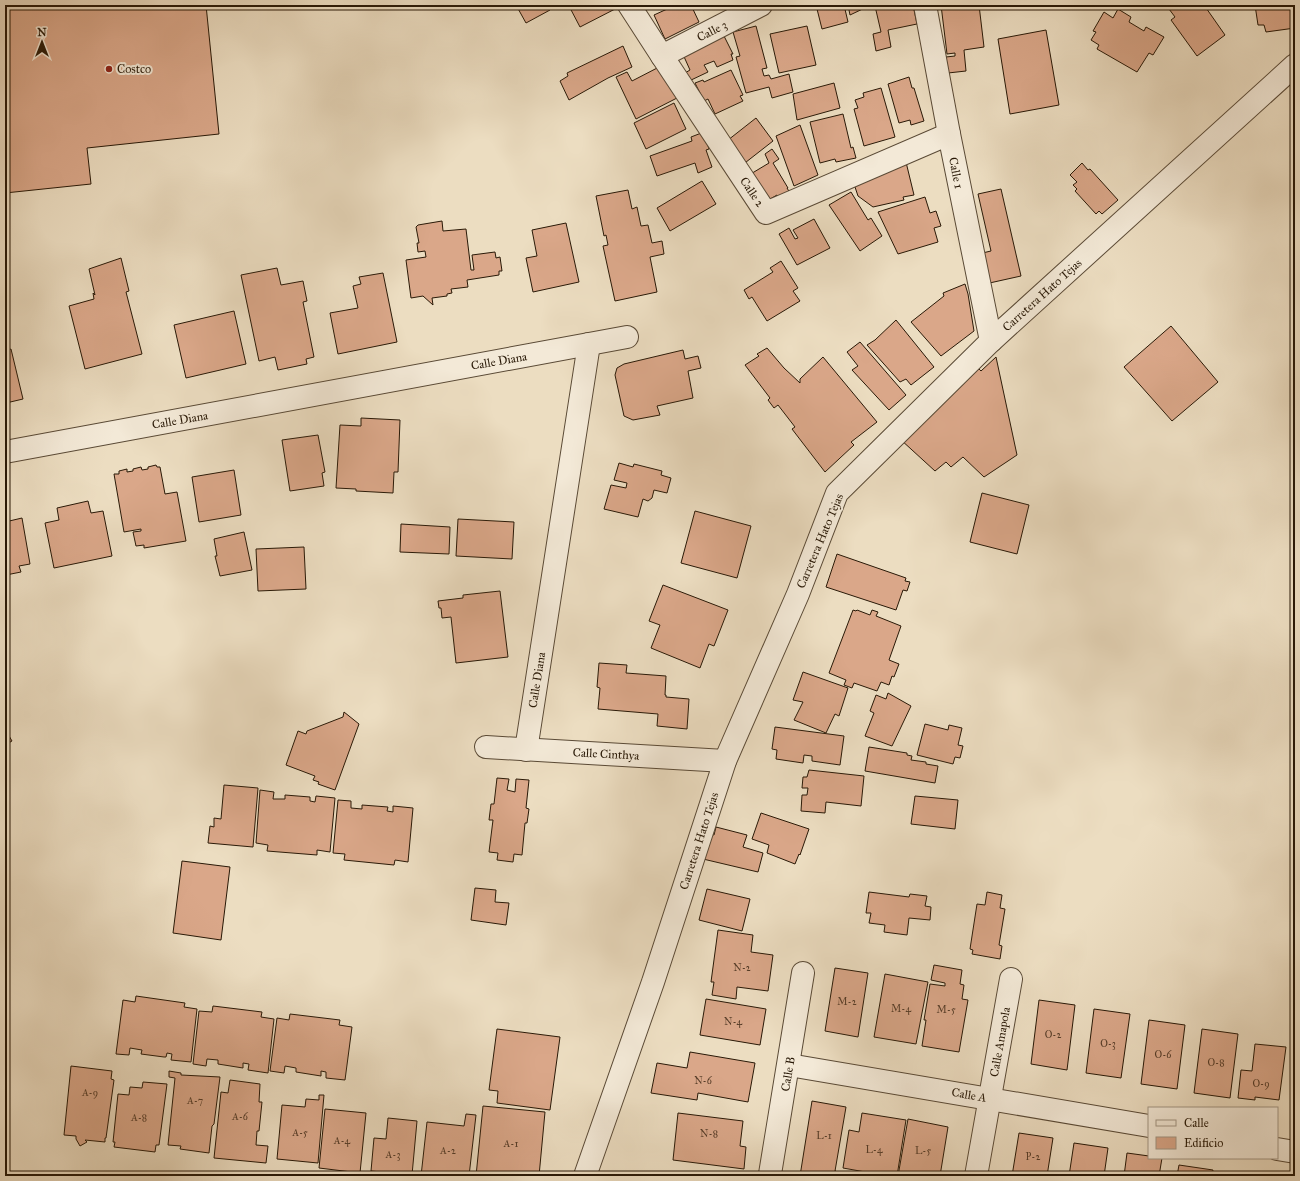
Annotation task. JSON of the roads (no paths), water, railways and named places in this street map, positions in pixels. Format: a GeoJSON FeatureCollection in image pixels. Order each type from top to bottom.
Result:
{"type":"FeatureCollection","features":[{"type":"Feature","properties":{"kind":"street","name":"Calle 2"},"geometry":{"type":"LineString","coordinates":[[630,5],[766,213],[949,134]]}},
{"type":"Feature","properties":{"kind":"street","name":"Calle 3"},"geometry":{"type":"LineString","coordinates":[[662,56],[761,5]]}},
{"type":"Feature","properties":{"kind":"street","name":"Calle 1"},"geometry":{"type":"LineString","coordinates":[[925,5],[949,134],[991,341]]}},
{"type":"Feature","properties":{"kind":"street","name":"Carretera Hato Tejas"},"geometry":{"type":"LineString","coordinates":[[585,1176],[653,982],[725,761],[798,594],[837,493],[991,341],[1295,65]]}},
{"type":"Feature","properties":{"kind":"street"},"geometry":{"type":"LineString","coordinates":[[589,344],[627,337]]}},
{"type":"Feature","properties":{"kind":"street","name":"Calle Diana"},"geometry":{"type":"LineString","coordinates":[[5,452],[589,344],[526,750]]}},
{"type":"Feature","properties":{"kind":"street","name":"Calle Cinthya"},"geometry":{"type":"LineString","coordinates":[[486,747],[725,761]]}},
{"type":"Feature","properties":{"kind":"street","name":"Calle B"},"geometry":{"type":"LineString","coordinates":[[770,1174],[803,973]]}},
{"type":"Feature","properties":{"kind":"street","name":"Calle Amapola"},"geometry":{"type":"LineString","coordinates":[[976,1176],[1011,979]]}},
{"type":"Feature","properties":{"kind":"street","name":"Calle A"},"geometry":{"type":"LineString","coordinates":[[789,1065],[1148,1126]]}},
{"type":"Feature","properties":{"kind":"street"},"geometry":{"type":"LineString","coordinates":[[1278,1149],[1295,1152]]}},
{"type":"Feature","properties":{"kind":"place","name":"Costco"},"geometry":{"type":"Point","coordinates":[109,69]}}]}
